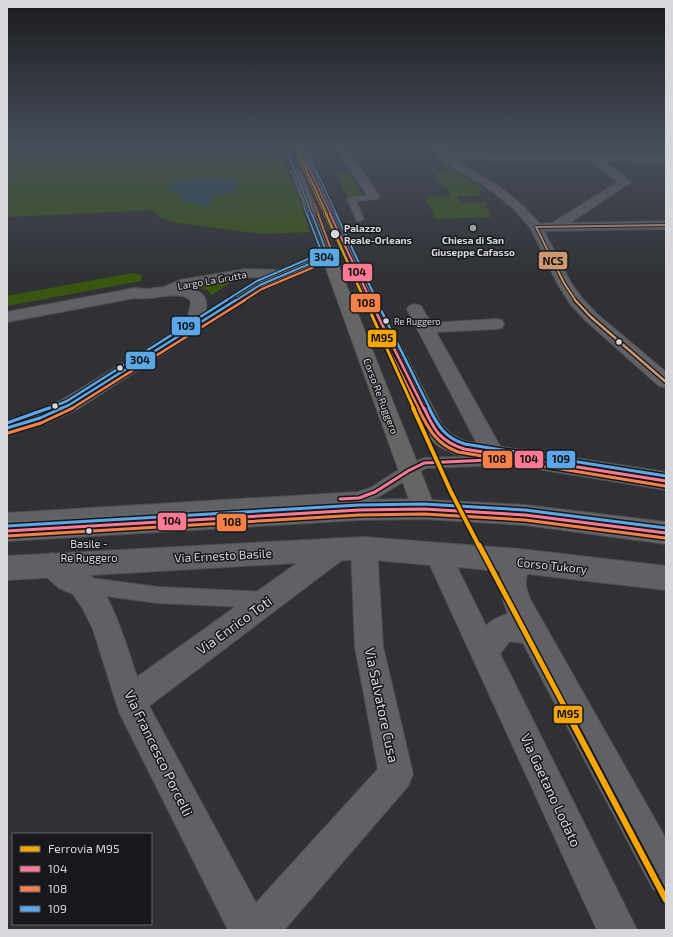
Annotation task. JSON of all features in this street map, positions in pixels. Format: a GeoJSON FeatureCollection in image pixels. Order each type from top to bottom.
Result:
{"type":"FeatureCollection","features":[{"type":"Feature","properties":{"kind":"main road","name":"Corso Re Ruggero"},"geometry":{"type":"LineString","coordinates":[[303,191],[424,510]]}},
{"type":"Feature","properties":{"kind":"main road"},"geometry":{"type":"LineString","coordinates":[[319,191],[378,317],[434,429],[440,438],[450,445],[494,455],[666,481]]}},
{"type":"Feature","properties":{"kind":"main road","name":"Largo La Grutta"},"geometry":{"type":"LineString","coordinates":[[194,327],[260,285],[328,256]]}},
{"type":"Feature","properties":{"kind":"main road"},"geometry":{"type":"LineString","coordinates":[[7,428],[40,418],[68,405],[194,327]]}},
{"type":"Feature","properties":{"kind":"main road"},"geometry":{"type":"LineString","coordinates":[[7,532],[359,510],[424,510],[469,511],[525,515],[666,533]]}},
{"type":"Feature","properties":{"kind":"street"},"geometry":{"type":"LineString","coordinates":[[370,191],[374,197]]}},
{"type":"Feature","properties":{"kind":"street"},"geometry":{"type":"LineString","coordinates":[[497,191],[520,208],[536,226],[564,283],[576,301],[591,317],[662,374]]}},
{"type":"Feature","properties":{"kind":"street"},"geometry":{"type":"LineString","coordinates":[[556,226],[612,191]]}},
{"type":"Feature","properties":{"kind":"street"},"geometry":{"type":"LineString","coordinates":[[602,197],[614,206]]}},
{"type":"Feature","properties":{"kind":"street"},"geometry":{"type":"LineString","coordinates":[[625,216],[637,226]]}},
{"type":"Feature","properties":{"kind":"street"},"geometry":{"type":"LineString","coordinates":[[536,226],[666,225]]}},
{"type":"Feature","properties":{"kind":"street","name":"Largo La Grutta"},"geometry":{"type":"LineString","coordinates":[[165,291],[180,284],[246,273],[284,274]]}},
{"type":"Feature","properties":{"kind":"street"},"geometry":{"type":"LineString","coordinates":[[7,318],[135,301],[148,294],[165,291]]}},
{"type":"Feature","properties":{"kind":"street","name":"Largo La Grutta"},"geometry":{"type":"LineString","coordinates":[[165,291],[190,293],[197,298],[199,303],[194,327]]}},
{"type":"Feature","properties":{"kind":"street"},"geometry":{"type":"LineString","coordinates":[[414,309],[494,455]]}},
{"type":"Feature","properties":{"kind":"street"},"geometry":{"type":"LineString","coordinates":[[7,327],[71,310]]}},
{"type":"Feature","properties":{"kind":"street"},"geometry":{"type":"LineString","coordinates":[[425,328],[496,324]]}},
{"type":"Feature","properties":{"kind":"street","name":"Via Ernesto Basile"},"geometry":{"type":"LineString","coordinates":[[7,568],[351,549],[438,554]]}},
{"type":"Feature","properties":{"kind":"street","name":"Via Enrico Toti"},"geometry":{"type":"LineString","coordinates":[[130,701],[267,600],[351,549]]}},
{"type":"Feature","properties":{"kind":"street","name":"Via Salvatore Cusa"},"geometry":{"type":"LineString","coordinates":[[258,930],[396,774],[351,549]]}},
{"type":"Feature","properties":{"kind":"street","name":"Corso Tukory"},"geometry":{"type":"LineString","coordinates":[[438,554],[666,578]]}},
{"type":"Feature","properties":{"kind":"street","name":"Via Gaetano Lodato"},"geometry":{"type":"LineString","coordinates":[[438,554],[617,930]]}},
{"type":"Feature","properties":{"kind":"street"},"geometry":{"type":"LineString","coordinates":[[520,562],[513,570],[511,583],[518,605],[663,868]]}},
{"type":"Feature","properties":{"kind":"street","name":"Via Francesco Porcelli"},"geometry":{"type":"LineString","coordinates":[[51,565],[68,579],[82,585],[93,600],[106,626],[130,701],[249,930]]}},
{"type":"Feature","properties":{"kind":"street"},"geometry":{"type":"LineString","coordinates":[[485,650],[494,634],[502,630],[515,626],[532,631]]}},
{"type":"Feature","properties":{"kind":"lane"},"geometry":{"type":"LineString","coordinates":[[360,219],[351,199],[374,197]]}},
{"type":"Feature","properties":{"kind":"lane"},"geometry":{"type":"LineString","coordinates":[[7,519],[359,498],[375,492],[408,471],[424,463],[522,459]]}},
{"type":"Feature","properties":{"kind":"lane"},"geometry":{"type":"LineString","coordinates":[[82,585],[158,595],[267,600]]}},
{"type":"Feature","properties":{"kind":"green space"},"geometry":{"type":"Polygon","coordinates":[[[7,191],[296,191],[310,232],[261,234],[172,222],[161,218],[152,210],[7,217],[7,191]]]}},
{"type":"Feature","properties":{"kind":"green space"},"geometry":{"type":"Polygon","coordinates":[[[344,191],[359,191],[362,196],[348,197],[344,191]]]}},
{"type":"Feature","properties":{"kind":"green space"},"geometry":{"type":"Polygon","coordinates":[[[449,191],[487,191],[479,191],[481,196],[457,196],[460,203],[486,202],[488,205],[485,206],[492,217],[436,219],[425,197],[451,196],[449,191]]]}},
{"type":"Feature","properties":{"kind":"green space"},"geometry":{"type":"Polygon","coordinates":[[[132,273],[142,275],[141,281],[7,306],[7,296],[132,273]]]}},
{"type":"Feature","properties":{"kind":"green space"},"geometry":{"type":"Polygon","coordinates":[[[233,281],[212,295],[207,290],[194,287],[233,281]]]}},
{"type":"Feature","properties":{"kind":"water"},"geometry":{"type":"Polygon","coordinates":[[[168,191],[233,191],[230,195],[217,196],[208,206],[183,202],[181,200],[184,195],[183,194],[168,192],[168,191]]]}},
{"type":"Feature","properties":{"kind":"rail line","name":"M95"},"geometry":{"type":"LineString","coordinates":[[316,191],[451,492],[666,900]]}},
{"type":"Feature","properties":{"kind":"transit line","name":"304"},"geometry":{"type":"LineString","coordinates":[[7,428],[40,418],[69,405],[260,285],[328,256],[303,191]]}},
{"type":"Feature","properties":{"kind":"transit line","name":"108"},"geometry":{"type":"LineString","coordinates":[[313,191],[373,319],[430,431],[440,443],[453,451],[463,454],[665,486]]}},
{"type":"Feature","properties":{"kind":"transit line","name":"104"},"geometry":{"type":"LineString","coordinates":[[319,191],[378,317],[434,429],[440,436],[451,444],[464,449],[666,481]]}},
{"type":"Feature","properties":{"kind":"transit line","name":"109"},"geometry":{"type":"LineString","coordinates":[[325,191],[383,315],[438,426],[444,433],[453,440],[465,444],[666,476]]}},
{"type":"Feature","properties":{"kind":"transit line","name":"108"},"geometry":{"type":"LineString","coordinates":[[8,433],[41,423],[72,409],[262,289],[331,260],[333,255],[314,203]]}},
{"type":"Feature","properties":{"kind":"transit line","name":"109"},"geometry":{"type":"LineString","coordinates":[[7,423],[38,413],[67,401],[257,281],[322,253],[304,207]]}},
{"type":"Feature","properties":{"kind":"transit line","name":"NCS"},"geometry":{"type":"LineString","coordinates":[[666,225],[536,227],[564,283],[576,301],[591,317],[666,382]]}},
{"type":"Feature","properties":{"kind":"transit line","name":"104"},"geometry":{"type":"LineString","coordinates":[[340,499],[359,498],[375,492],[408,471],[424,463],[488,460]]}},
{"type":"Feature","properties":{"kind":"transit line","name":"109"},"geometry":{"type":"LineString","coordinates":[[7,526],[359,505],[424,504],[525,510],[666,528]]}},
{"type":"Feature","properties":{"kind":"transit line","name":"104"},"geometry":{"type":"LineString","coordinates":[[7,531],[359,510],[424,509],[525,515],[666,533]]}},
{"type":"Feature","properties":{"kind":"transit line","name":"108"},"geometry":{"type":"LineString","coordinates":[[7,536],[359,515],[424,514],[525,520],[665,538]]}},
{"type":"Feature","properties":{"kind":"place","name":"Chiesa di San Giuseppe Cafasso"},"geometry":{"type":"Point","coordinates":[473,228]}},
{"type":"Feature","properties":{"kind":"place","name":"Palazzo Reale-Orleans"},"geometry":{"type":"Point","coordinates":[335,234]}},
{"type":"Feature","properties":{"kind":"place","name":"Re Ruggero"},"geometry":{"type":"Point","coordinates":[386,321]}},
{"type":"Feature","properties":{"kind":"place","name":"Basile - Re Ruggero"},"geometry":{"type":"Point","coordinates":[89,531]}}]}
